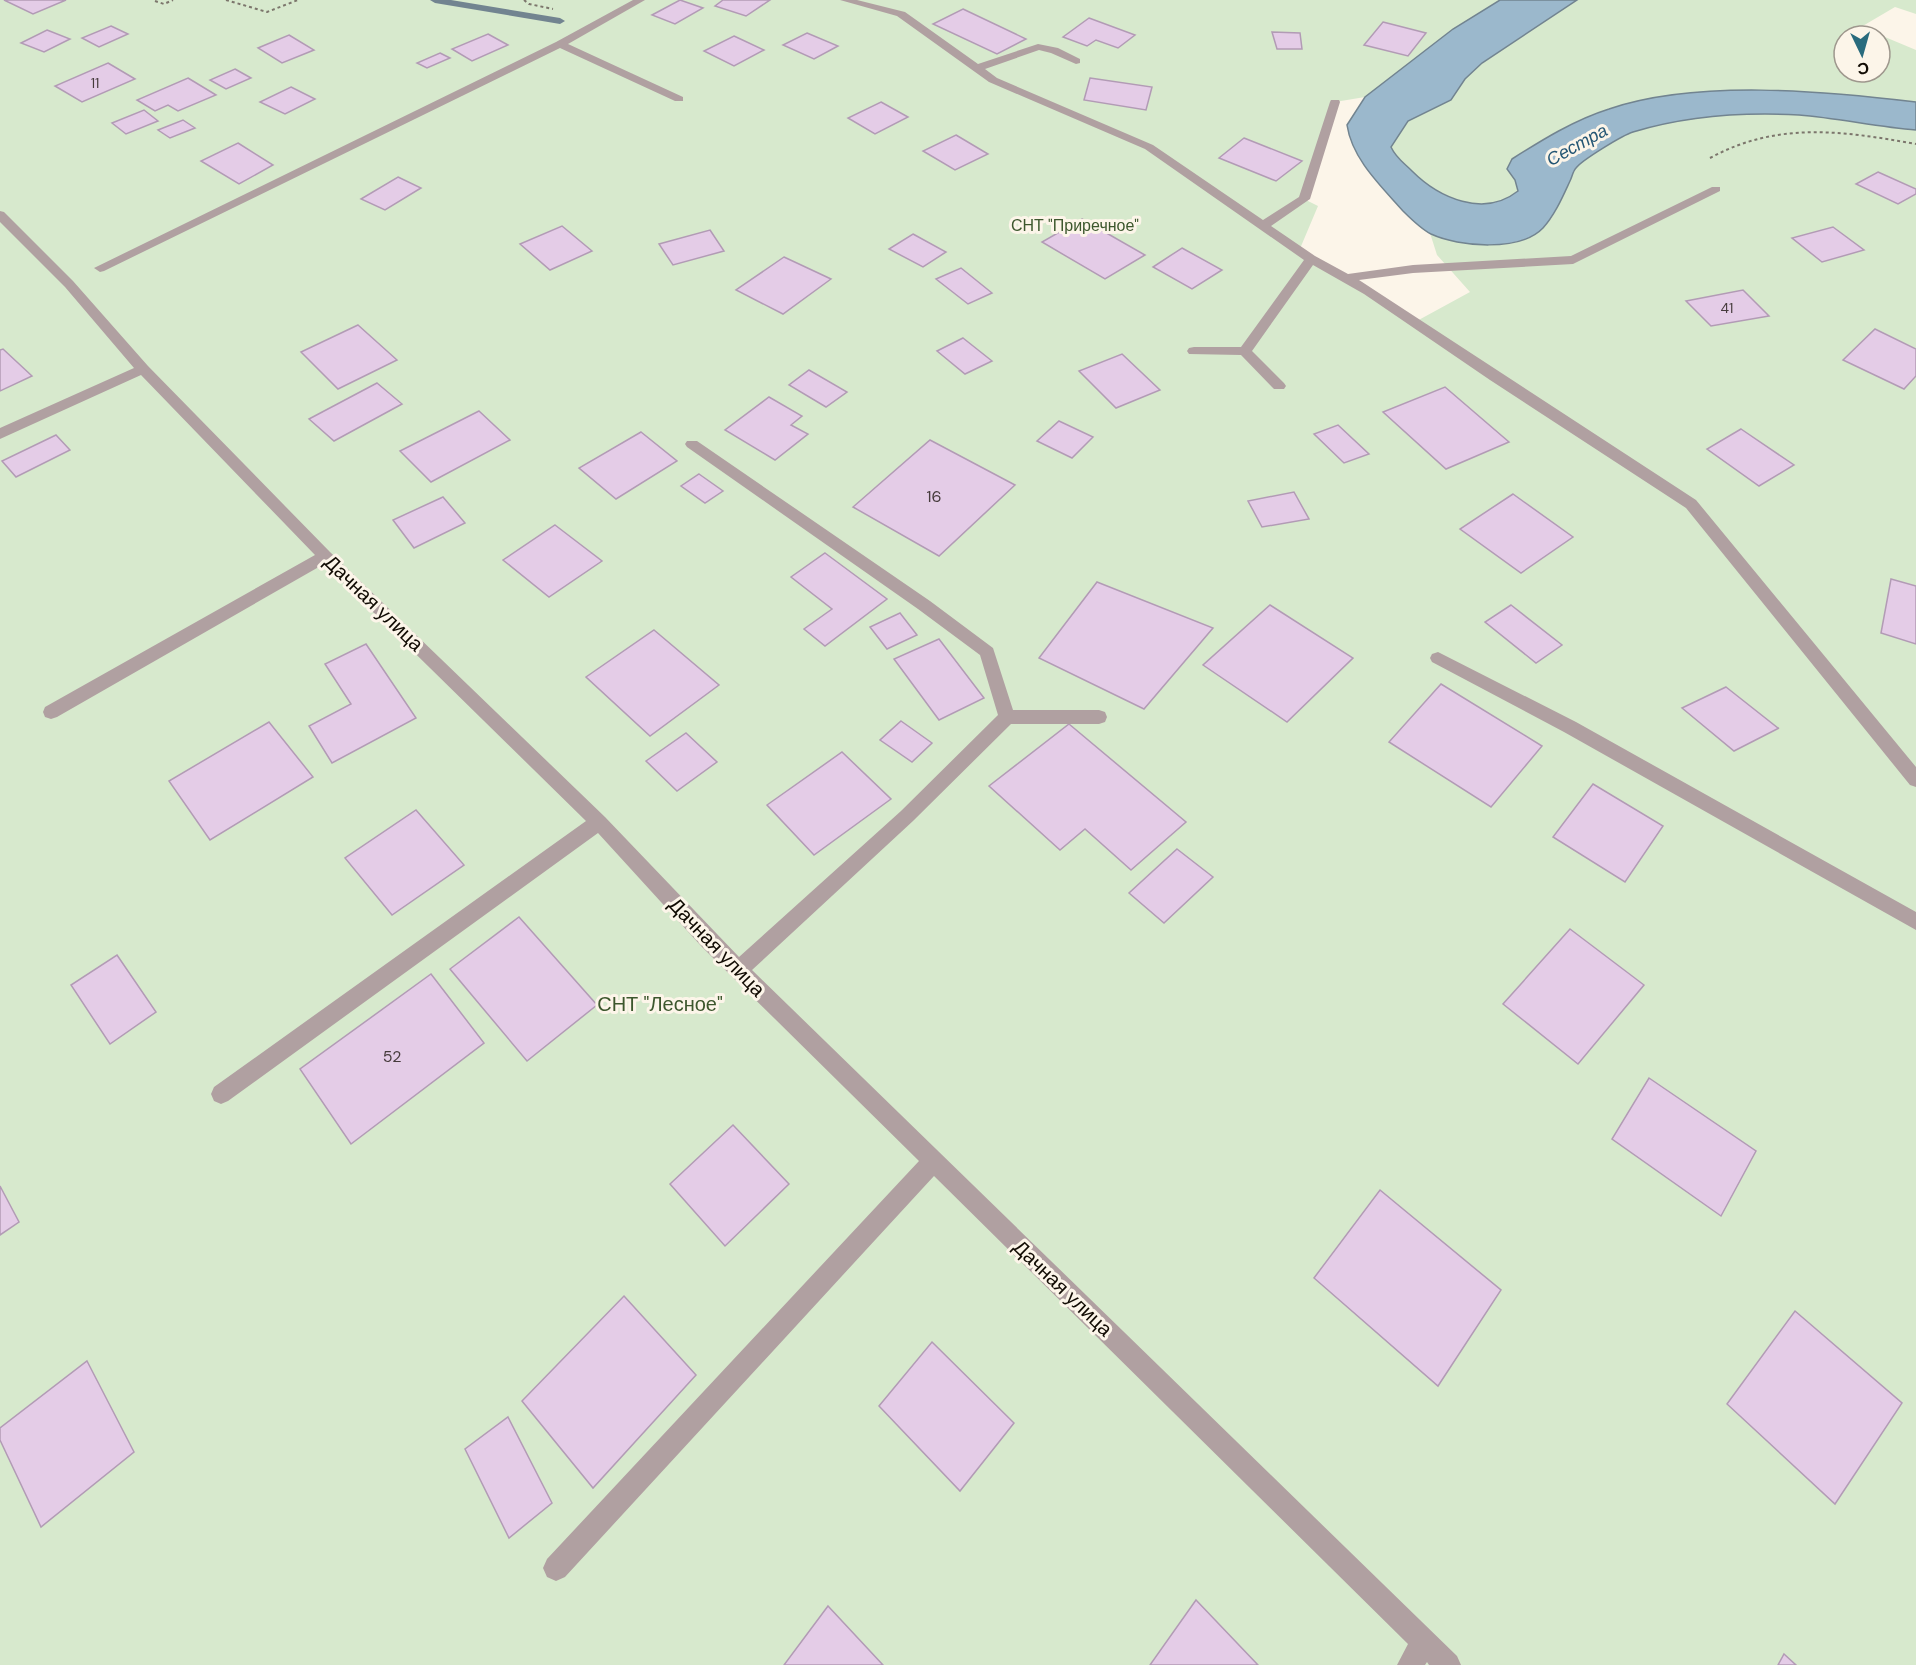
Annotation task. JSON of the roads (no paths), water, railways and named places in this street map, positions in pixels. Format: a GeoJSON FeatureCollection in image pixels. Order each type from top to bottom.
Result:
{"type":"FeatureCollection","features":[{"type":"Feature","properties":{"kind":"street"},"geometry":{"type":"LineString","coordinates":[[100,268],[560,44],[640,0]]}},
{"type":"Feature","properties":{"kind":"street"},"geometry":{"type":"LineString","coordinates":[[845,0],[901,14],[993,80],[1149,147],[1311,259],[1346,278],[1691,504],[1916,780]]}},
{"type":"Feature","properties":{"kind":"street"},"geometry":{"type":"LineString","coordinates":[[560,44],[679,99]]}},
{"type":"Feature","properties":{"kind":"street"},"geometry":{"type":"LineString","coordinates":[[977,68],[1038,47],[1054,50],[1076,61]]}},
{"type":"Feature","properties":{"kind":"street"},"geometry":{"type":"LineString","coordinates":[[1263,226],[1304,199],[1335,102]]}},
{"type":"Feature","properties":{"kind":"street"},"geometry":{"type":"LineString","coordinates":[[1346,278],[1413,269],[1573,260],[1716,189]]}},
{"type":"Feature","properties":{"kind":"street","name":"Дачная улица"},"geometry":{"type":"LineString","coordinates":[[0,215],[69,284],[143,369],[325,556],[599,822],[738,970],[1448,1665]]}},
{"type":"Feature","properties":{"kind":"street"},"geometry":{"type":"LineString","coordinates":[[1245,351],[1311,259]]}},
{"type":"Feature","properties":{"kind":"street"},"geometry":{"type":"LineString","coordinates":[[1194,351],[1245,351],[1279,386]]}},
{"type":"Feature","properties":{"kind":"street"},"geometry":{"type":"LineString","coordinates":[[0,434],[143,369]]}},
{"type":"Feature","properties":{"kind":"street"},"geometry":{"type":"LineString","coordinates":[[692,444],[924,605],[987,652],[1007,717]]}},
{"type":"Feature","properties":{"kind":"street"},"geometry":{"type":"LineString","coordinates":[[51,712],[325,556]]}},
{"type":"Feature","properties":{"kind":"street"},"geometry":{"type":"LineString","coordinates":[[1438,658],[1570,727],[1916,922]]}},
{"type":"Feature","properties":{"kind":"street"},"geometry":{"type":"LineString","coordinates":[[738,970],[907,816],[1007,717],[1099,717]]}},
{"type":"Feature","properties":{"kind":"street"},"geometry":{"type":"LineString","coordinates":[[221,1094],[599,822]]}},
{"type":"Feature","properties":{"kind":"street"},"geometry":{"type":"LineString","coordinates":[[556,1568],[933,1161]]}},
{"type":"Feature","properties":{"kind":"street"},"geometry":{"type":"LineString","coordinates":[[1410,1665],[1424,1642]]}},
{"type":"Feature","properties":{"kind":"water","name":"Сестра"},"geometry":{"type":"Polygon","coordinates":[[[1500,0],[1577,0],[1482,63],[1465,79],[1451,100],[1408,121],[1391,147],[1400,160],[1423,181],[1448,196],[1462,201],[1477,204],[1491,203],[1505,199],[1518,191],[1515,180],[1507,169],[1512,159],[1571,125],[1609,109],[1681,94],[1761,90],[1802,91],[1916,102],[1916,130],[1814,116],[1778,114],[1715,116],[1674,122],[1633,132],[1580,164],[1574,171],[1551,217],[1533,236],[1520,241],[1489,245],[1457,242],[1443,238],[1431,234],[1416,224],[1377,182],[1361,161],[1347,125],[1365,97],[1453,29],[1500,0]]]}},
{"type":"Feature","properties":{"kind":"waterway"},"geometry":{"type":"LineString","coordinates":[[435,0],[560,21]]}},
{"type":"Feature","properties":{"kind":"park label","name":"СНТ \"Приречное\""},"geometry":{"type":"Point","coordinates":[1075,225]}},
{"type":"Feature","properties":{"kind":"park label","name":"СНТ \"Лесное\""},"geometry":{"type":"Point","coordinates":[660,1004]}}]}
